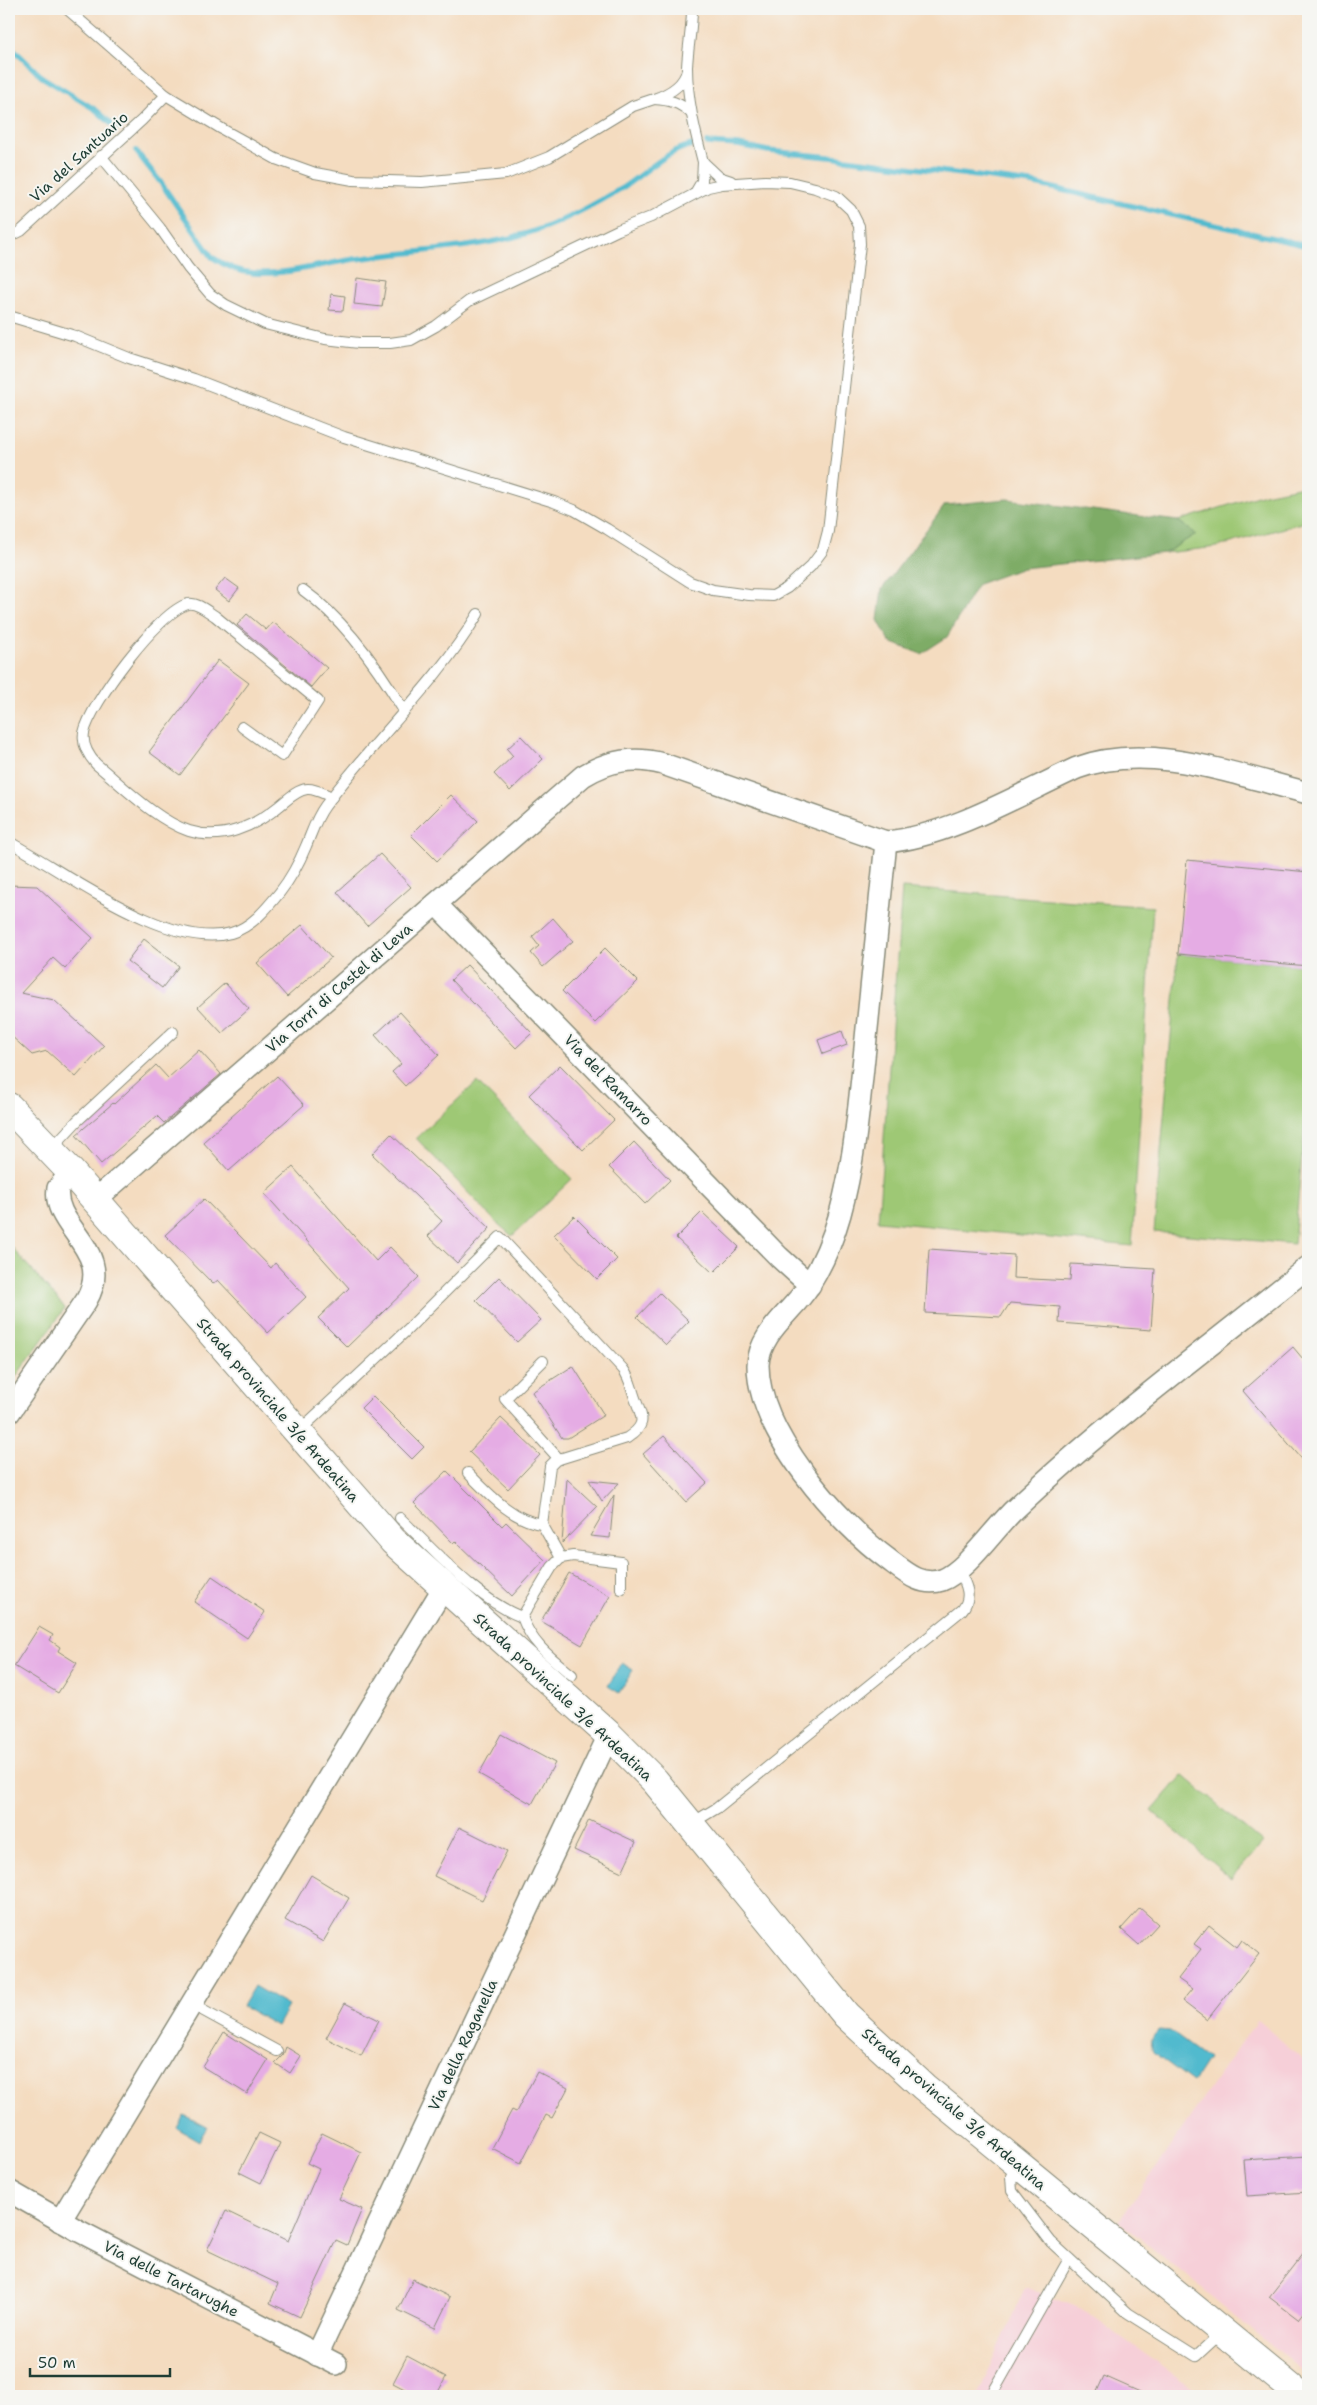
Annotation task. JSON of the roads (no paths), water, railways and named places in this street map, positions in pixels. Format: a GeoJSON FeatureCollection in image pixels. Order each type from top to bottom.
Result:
{"type":"FeatureCollection","features":[{"type":"Feature","properties":{"kind":"main road","name":"Strada provinciale 3/e Ardeatina"},"geometry":{"type":"LineString","coordinates":[[9,1107],[71,1172],[393,1542],[609,1736],[655,1781],[846,2015],[924,2087],[1301,2396]]}},
{"type":"Feature","properties":{"kind":"street"},"geometry":{"type":"LineString","coordinates":[[1308,793],[1165,759],[1122,757],[1096,761],[1077,768],[954,825],[923,837],[886,842],[854,1152],[837,1223],[822,1263],[810,1285],[771,1332],[761,1348],[759,1356],[760,1382],[778,1430],[792,1456],[820,1494],[849,1526],[880,1553],[909,1574],[924,1582],[939,1581],[959,1570],[1009,1515],[1063,1465],[1308,1267]]}},
{"type":"Feature","properties":{"kind":"street","name":"Via Torri di Castel di Leva"},"geometry":{"type":"LineString","coordinates":[[95,1200],[583,776],[616,761],[635,758],[652,760],[886,842]]}},
{"type":"Feature","properties":{"kind":"street","name":"Via del Ramarro"},"geometry":{"type":"LineString","coordinates":[[436,904],[779,1257],[810,1285]]}},
{"type":"Feature","properties":{"kind":"street"},"geometry":{"type":"LineString","coordinates":[[9,1413],[86,1301],[94,1284],[94,1270],[90,1256],[58,1200],[58,1188],[71,1172]]}},
{"type":"Feature","properties":{"kind":"street"},"geometry":{"type":"LineString","coordinates":[[60,2221],[444,1587]]}},
{"type":"Feature","properties":{"kind":"street","name":"Via della Raganella"},"geometry":{"type":"LineString","coordinates":[[326,2360],[609,1736]]}},
{"type":"Feature","properties":{"kind":"street","name":"Via delle Tartarughe"},"geometry":{"type":"LineString","coordinates":[[9,2191],[60,2221],[326,2360]]}},
{"type":"Feature","properties":{"kind":"lane"},"geometry":{"type":"LineString","coordinates":[[67,9],[166,95],[276,159],[315,173],[353,180],[422,182],[506,174],[550,157],[633,106],[668,94],[686,76],[692,9]]}},
{"type":"Feature","properties":{"kind":"lane"},"geometry":{"type":"LineString","coordinates":[[688,66],[691,113],[703,162],[702,181],[694,194]]}},
{"type":"Feature","properties":{"kind":"lane","name":"Via del Santuario"},"geometry":{"type":"LineString","coordinates":[[9,237],[21,231],[142,120],[166,95]]}},
{"type":"Feature","properties":{"kind":"lane"},"geometry":{"type":"LineString","coordinates":[[654,100],[681,104],[691,113]]}},
{"type":"Feature","properties":{"kind":"lane"},"geometry":{"type":"LineString","coordinates":[[9,316],[75,336],[129,358],[194,379],[344,437],[554,502],[574,510],[607,529],[690,582],[713,590],[773,596],[787,588],[811,566],[823,550],[828,531],[860,244],[859,226],[851,210],[836,196],[815,188],[790,182],[745,182],[714,185],[651,217],[618,230],[469,301],[436,326],[411,340],[390,343],[359,343],[324,339],[275,327],[246,316],[210,294],[188,268],[160,228],[101,156]]}},
{"type":"Feature","properties":{"kind":"lane"},"geometry":{"type":"LineString","coordinates":[[703,162],[719,177],[745,182]]}},
{"type":"Feature","properties":{"kind":"lane"},"geometry":{"type":"LineString","coordinates":[[303,590],[333,615],[372,663],[404,712]]}},
{"type":"Feature","properties":{"kind":"lane"},"geometry":{"type":"LineString","coordinates":[[242,727],[282,756],[318,701],[215,616],[199,606],[188,604],[177,610],[148,636],[119,670],[90,716],[84,742],[90,758],[96,764],[157,813],[181,828],[204,834],[230,833],[248,825],[268,815],[294,794],[306,788],[332,797]]}},
{"type":"Feature","properties":{"kind":"lane"},"geometry":{"type":"LineString","coordinates":[[9,842],[142,917],[180,931],[219,935],[232,933],[255,920],[280,893],[297,865],[320,813],[459,645],[478,614]]}},
{"type":"Feature","properties":{"kind":"lane"},"geometry":{"type":"LineString","coordinates":[[51,1150],[77,1121],[174,1032]]}},
{"type":"Feature","properties":{"kind":"lane"},"geometry":{"type":"LineString","coordinates":[[299,1432],[410,1332],[500,1238],[623,1369],[630,1380],[641,1412],[642,1424],[636,1432],[627,1438],[559,1459],[550,1466],[542,1524],[561,1558]]}},
{"type":"Feature","properties":{"kind":"lane"},"geometry":{"type":"LineString","coordinates":[[543,1362],[505,1399],[559,1459]]}},
{"type":"Feature","properties":{"kind":"lane"},"geometry":{"type":"LineString","coordinates":[[468,1473],[512,1511],[527,1521],[542,1524]]}},
{"type":"Feature","properties":{"kind":"lane"},"geometry":{"type":"LineString","coordinates":[[400,1518],[486,1598],[504,1610],[522,1617],[529,1634],[538,1647],[572,1675]]}},
{"type":"Feature","properties":{"kind":"lane"},"geometry":{"type":"LineString","coordinates":[[522,1617],[552,1567],[561,1558],[573,1556],[621,1562],[621,1588]]}},
{"type":"Feature","properties":{"kind":"lane"},"geometry":{"type":"LineString","coordinates":[[691,1824],[717,1808],[962,1610],[968,1595],[966,1583],[959,1570]]}},
{"type":"Feature","properties":{"kind":"lane"},"geometry":{"type":"LineString","coordinates":[[191,2004],[277,2051]]}},
{"type":"Feature","properties":{"kind":"lane"},"geometry":{"type":"LineString","coordinates":[[1020,2166],[1011,2176],[1012,2191],[1051,2242],[1128,2313],[1196,2356],[1222,2332]]}},
{"type":"Feature","properties":{"kind":"lane"},"geometry":{"type":"LineString","coordinates":[[991,2396],[1068,2259]]}},
{"type":"Feature","properties":{"kind":"water"},"geometry":{"type":"Polygon","coordinates":[[[622,1663],[633,1670],[619,1693],[608,1686],[622,1663]]]}},
{"type":"Feature","properties":{"kind":"water"},"geometry":{"type":"Polygon","coordinates":[[[254,1986],[288,2006],[277,2026],[242,2006],[254,1986]]]}},
{"type":"Feature","properties":{"kind":"water"},"geometry":{"type":"Polygon","coordinates":[[[1160,2030],[1170,2031],[1208,2059],[1193,2082],[1153,2052],[1152,2040],[1160,2030]]]}},
{"type":"Feature","properties":{"kind":"water"},"geometry":{"type":"Polygon","coordinates":[[[184,2115],[207,2127],[199,2141],[177,2128],[184,2115]]]}},
{"type":"Feature","properties":{"kind":"waterway"},"geometry":{"type":"LineString","coordinates":[[9,45],[42,77],[96,110],[116,128]]}},
{"type":"Feature","properties":{"kind":"waterway"},"geometry":{"type":"LineString","coordinates":[[707,143],[738,145],[768,151],[830,157],[1031,183],[1308,246]]}},
{"type":"Feature","properties":{"kind":"waterway"},"geometry":{"type":"LineString","coordinates":[[136,151],[161,183],[212,257],[237,270],[266,273],[292,271],[355,259],[484,243],[534,231],[558,222],[599,201],[622,188],[673,152],[692,145]]}}]}
